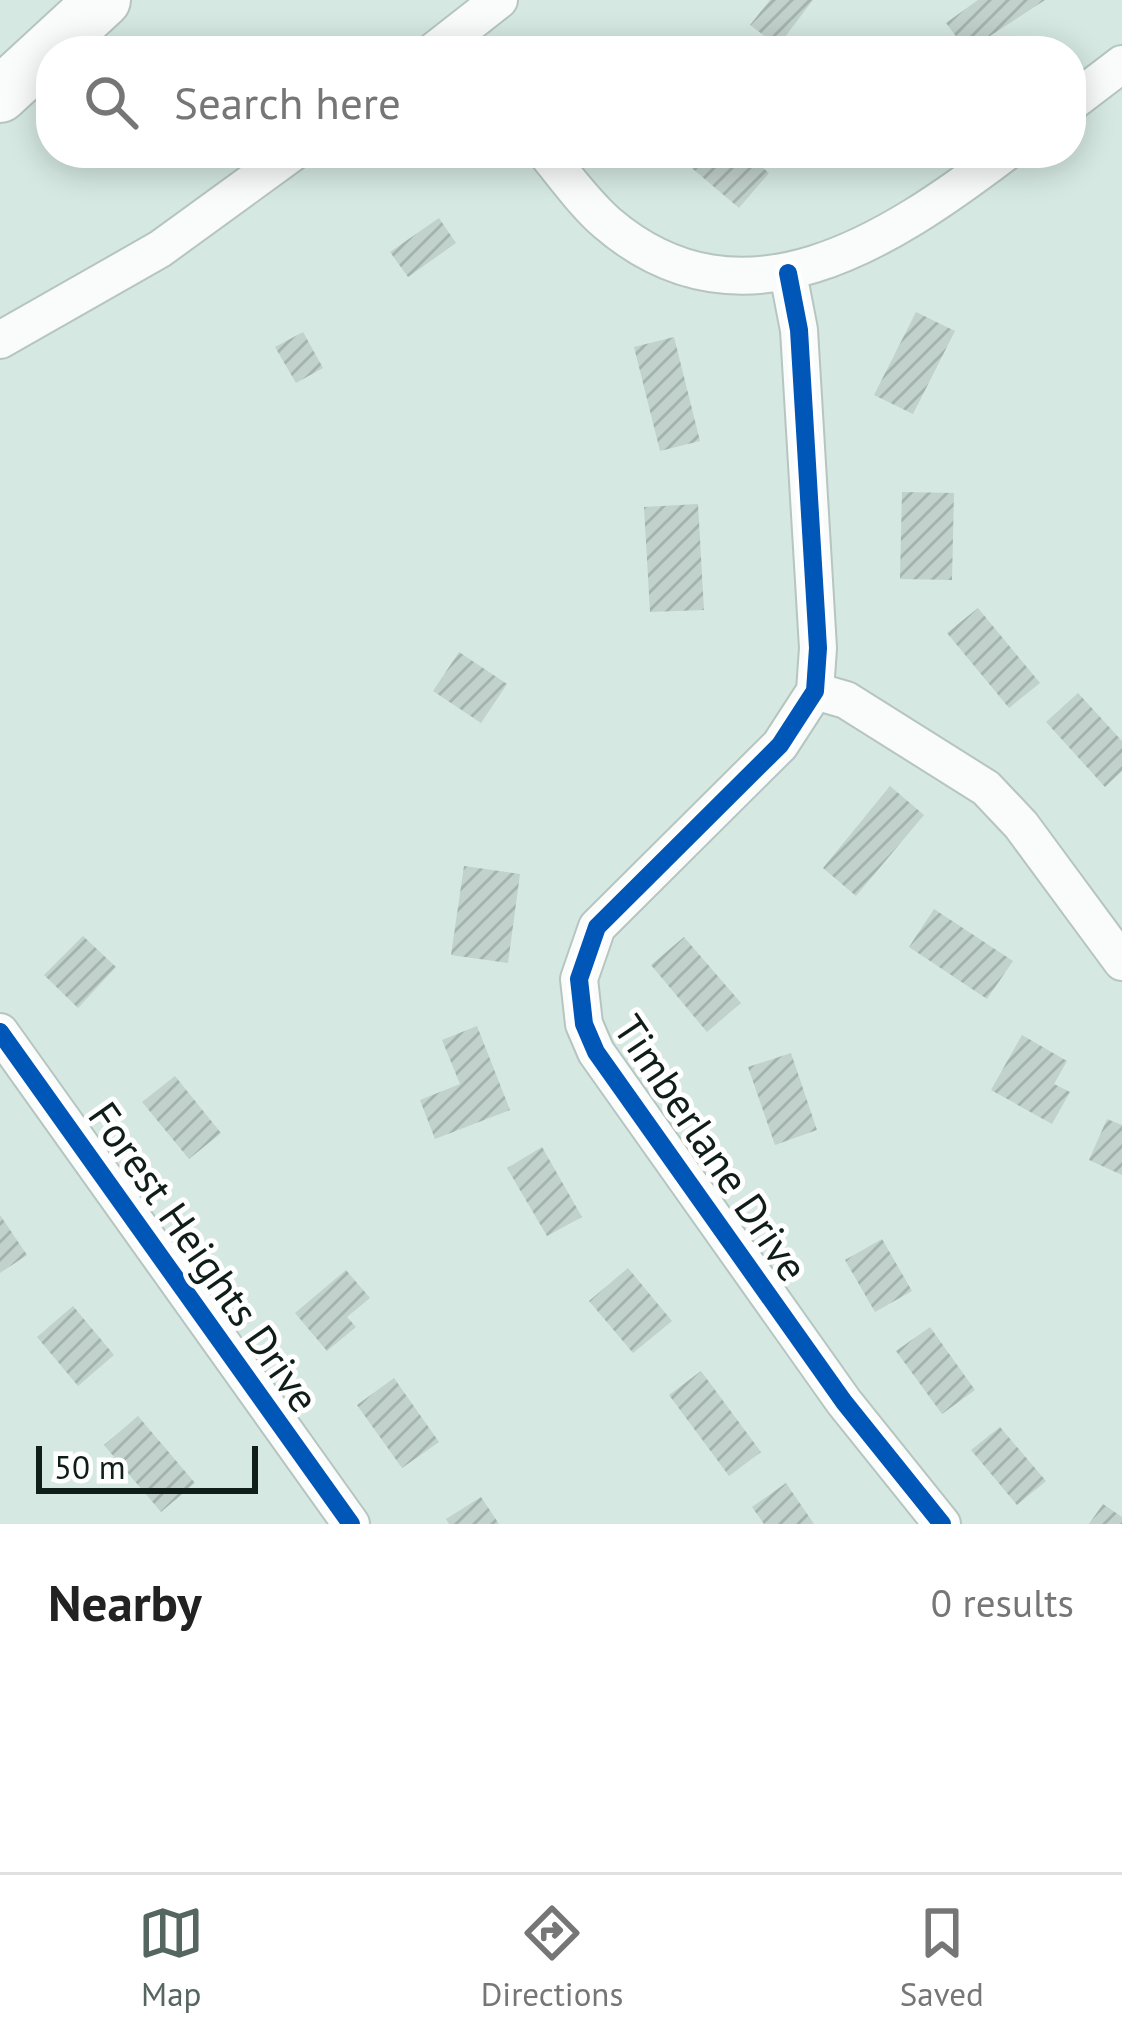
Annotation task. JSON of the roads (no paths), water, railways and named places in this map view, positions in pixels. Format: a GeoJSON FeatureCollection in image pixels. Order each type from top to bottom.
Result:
{"type":"FeatureCollection","features":[{"type":"Feature","properties":{"kind":"highway"},"geometry":{"type":"LineString","coordinates":[[64,36],[103,0]]}},
{"type":"Feature","properties":{"kind":"highway"},"geometry":{"type":"LineString","coordinates":[[0,94],[36,61]]}},
{"type":"Feature","properties":{"kind":"street"},"geometry":{"type":"LineString","coordinates":[[461,36],[499,0]]}},
{"type":"Feature","properties":{"kind":"street"},"geometry":{"type":"LineString","coordinates":[[1086,92],[1122,64]]}},
{"type":"Feature","properties":{"kind":"street"},"geometry":{"type":"LineString","coordinates":[[0,340],[160,249],[271,168]]}},
{"type":"Feature","properties":{"kind":"street"},"geometry":{"type":"LineString","coordinates":[[559,168],[606,222],[657,253],[728,274],[788,273],[890,234],[984,168]]}},
{"type":"Feature","properties":{"kind":"street"},"geometry":{"type":"LineString","coordinates":[[788,273],[800,353],[818,648],[815,691],[846,700],[986,788],[1021,825],[1122,962]]}},
{"type":"Feature","properties":{"kind":"street","name":"Timberlane Drive"},"geometry":{"type":"LineString","coordinates":[[815,691],[781,745],[597,927],[582,961],[579,1001],[596,1052],[844,1402],[942,1524]]}},
{"type":"Feature","properties":{"kind":"street","name":"Forest Heights Drive"},"geometry":{"type":"LineString","coordinates":[[0,1032],[350,1524]]}}]}
